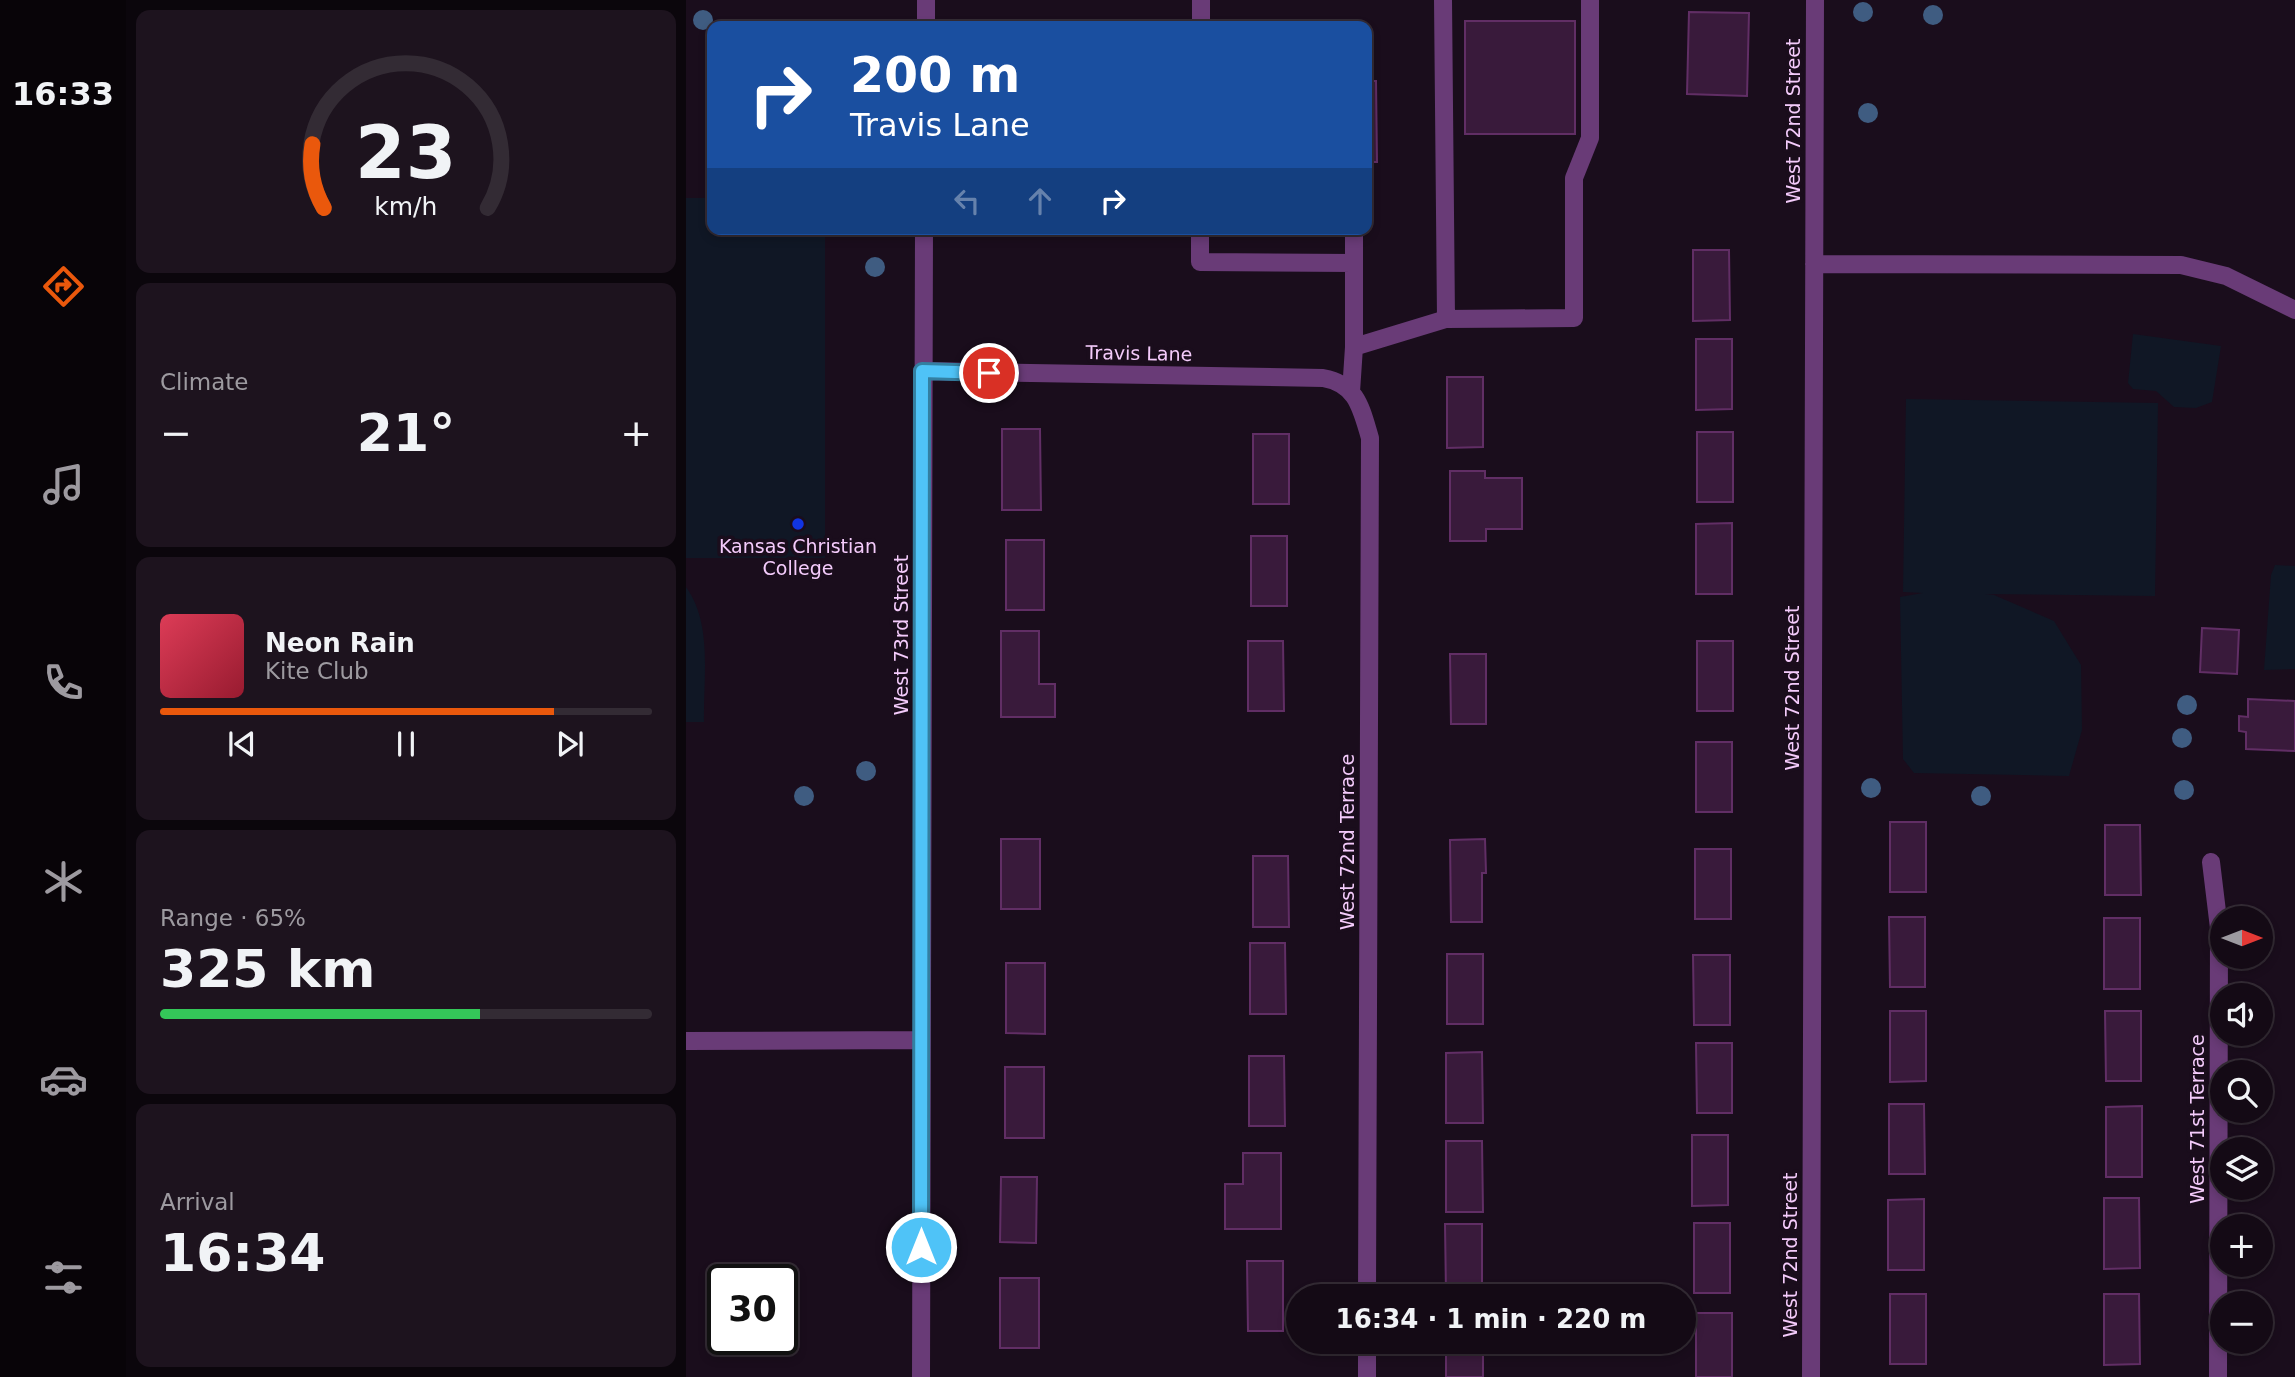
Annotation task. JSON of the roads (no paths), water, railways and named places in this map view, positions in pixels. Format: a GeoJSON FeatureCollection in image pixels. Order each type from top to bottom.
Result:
{"type":"FeatureCollection","features":[{"type":"Feature","properties":{"kind":"street"},"geometry":{"type":"LineString","coordinates":[[926,0],[926,21]]}},
{"type":"Feature","properties":{"kind":"street"},"geometry":{"type":"LineString","coordinates":[[1200,21],[1201,0]]}},
{"type":"Feature","properties":{"kind":"street"},"geometry":{"type":"LineString","coordinates":[[1443,0],[1446,319]]}},
{"type":"Feature","properties":{"kind":"street"},"geometry":{"type":"LineString","coordinates":[[1354,347],[1446,319],[1574,318],[1574,178],[1590,138],[1590,0]]}},
{"type":"Feature","properties":{"kind":"street","name":"West 72nd Street"},"geometry":{"type":"LineString","coordinates":[[1811,1377],[1815,0]]}},
{"type":"Feature","properties":{"kind":"street","name":"West 73rd Street"},"geometry":{"type":"LineString","coordinates":[[921,1377],[924,235]]}},
{"type":"Feature","properties":{"kind":"street"},"geometry":{"type":"LineString","coordinates":[[1200,235],[1200,262],[1354,263]]}},
{"type":"Feature","properties":{"kind":"street"},"geometry":{"type":"LineString","coordinates":[[1351,392],[1354,347],[1354,235]]}},
{"type":"Feature","properties":{"kind":"street"},"geometry":{"type":"LineString","coordinates":[[1814,264],[2181,265],[2226,276],[2295,310]]}},
{"type":"Feature","properties":{"kind":"street","name":"Travis Lane"},"geometry":{"type":"LineString","coordinates":[[922,371],[1301,376],[1337,380],[1351,392]]}},
{"type":"Feature","properties":{"kind":"street","name":"West 72nd Terrace"},"geometry":{"type":"LineString","coordinates":[[1351,392],[1360,405],[1370,438],[1367,1284]]}},
{"type":"Feature","properties":{"kind":"street","name":"West 71st Terrace"},"geometry":{"type":"LineString","coordinates":[[2211,862],[2219,928],[2218,1377]]}},
{"type":"Feature","properties":{"kind":"street"},"geometry":{"type":"LineString","coordinates":[[686,1041],[921,1040]]}},
{"type":"Feature","properties":{"kind":"street"},"geometry":{"type":"LineString","coordinates":[[1367,1354],[1367,1377]]}},
{"type":"Feature","properties":{"kind":"place","name":"Kansas Christian College"},"geometry":{"type":"Point","coordinates":[798,524]}}]}
